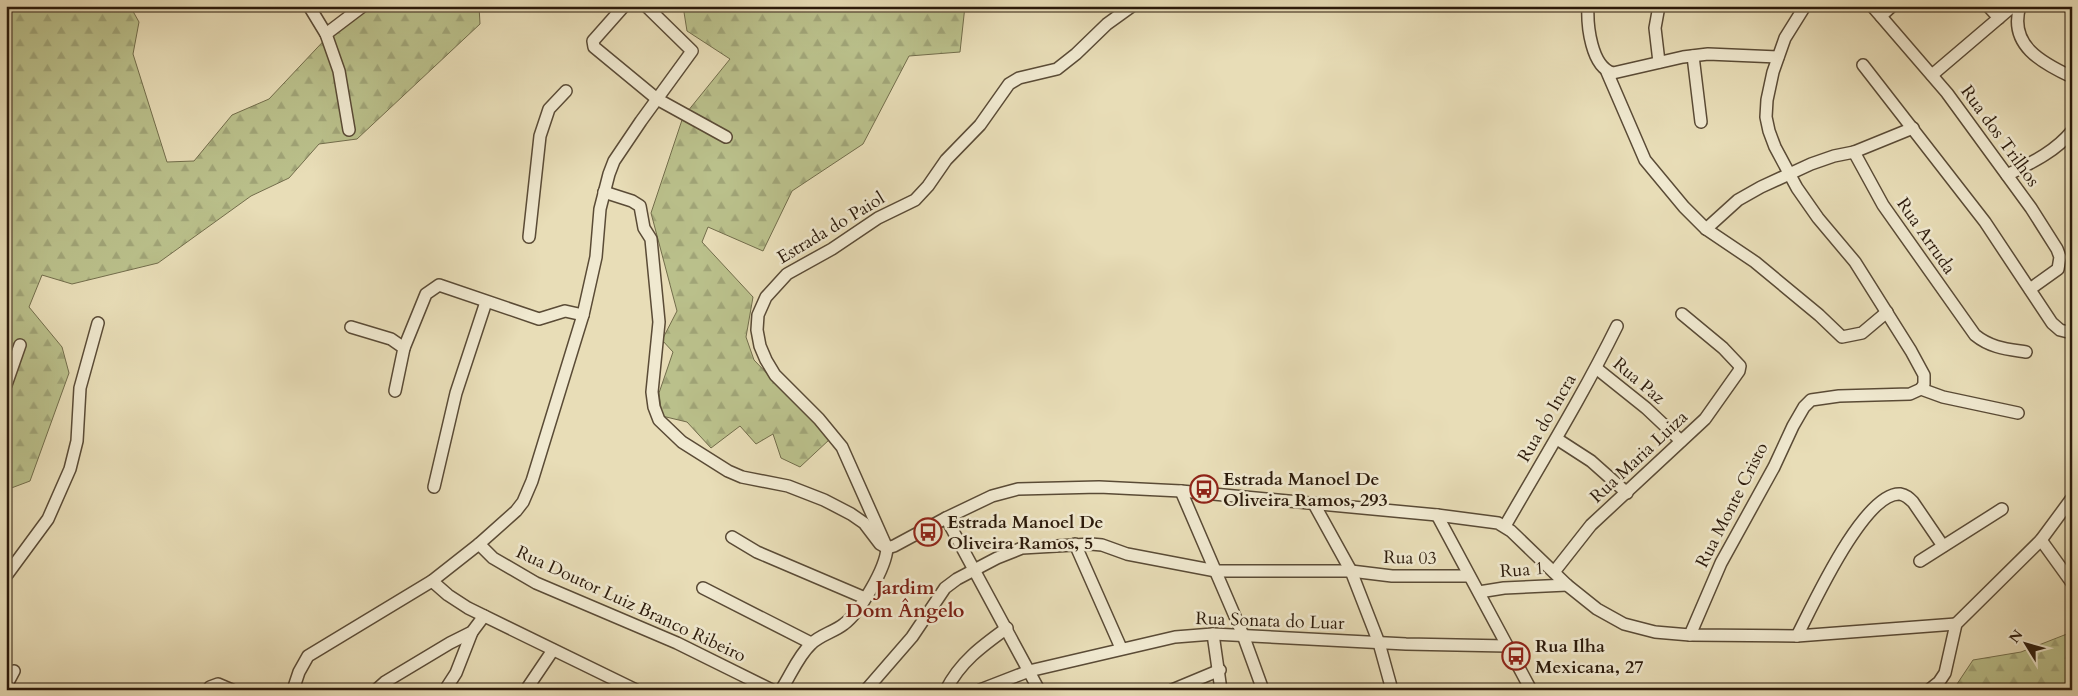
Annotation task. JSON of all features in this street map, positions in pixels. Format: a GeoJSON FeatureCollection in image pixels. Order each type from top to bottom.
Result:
{"type":"FeatureCollection","features":[{"type":"Feature","properties":{"kind":"street"},"geometry":{"type":"LineString","coordinates":[[309,6],[326,34],[339,71],[349,130]]}},
{"type":"Feature","properties":{"kind":"street"},"geometry":{"type":"LineString","coordinates":[[326,34],[363,6]]}},
{"type":"Feature","properties":{"kind":"street"},"geometry":{"type":"LineString","coordinates":[[624,6],[593,41],[594,47],[657,99],[726,137]]}},
{"type":"Feature","properties":{"kind":"street"},"geometry":{"type":"LineString","coordinates":[[293,690],[302,665],[308,656],[432,581],[479,544],[516,511],[528,492],[583,315],[596,257],[600,209],[614,161],[692,52],[646,6]]}},
{"type":"Feature","properties":{"kind":"street","name":"Estrada do Paiol"},"geometry":{"type":"LineString","coordinates":[[887,548],[842,446],[819,419],[775,375],[766,360],[760,346],[757,330],[758,315],[766,297],[787,274],[878,218],[915,200],[922,194],[946,160],[980,124],[1009,84],[1018,78],[1049,72],[1064,64],[1107,24],[1132,6]]}},
{"type":"Feature","properties":{"kind":"street"},"geometry":{"type":"LineString","coordinates":[[1588,6],[1589,29],[1597,60],[1607,72],[1646,160],[1684,207],[1706,229],[1756,262],[1819,314],[1842,338],[1862,333],[1887,312]]}},
{"type":"Feature","properties":{"kind":"street"},"geometry":{"type":"LineString","coordinates":[[1659,6],[1655,28],[1659,62]]}},
{"type":"Feature","properties":{"kind":"street"},"geometry":{"type":"LineString","coordinates":[[1805,6],[1790,28],[1778,57],[1768,90],[1766,118],[1775,147],[1818,218],[1855,262],[1922,369],[1925,381],[1921,389],[1943,397],[2018,413]]}},
{"type":"Feature","properties":{"kind":"street","name":"Rua dos Trilhos"},"geometry":{"type":"LineString","coordinates":[[1872,6],[1932,75],[2007,175],[2031,208],[2060,257],[2058,269],[2030,289]]}},
{"type":"Feature","properties":{"kind":"street"},"geometry":{"type":"LineString","coordinates":[[1881,16],[1892,6]]}},
{"type":"Feature","properties":{"kind":"street"},"geometry":{"type":"LineString","coordinates":[[1988,6],[2000,18]]}},
{"type":"Feature","properties":{"kind":"street"},"geometry":{"type":"LineString","coordinates":[[1932,75],[2013,6]]}},
{"type":"Feature","properties":{"kind":"street"},"geometry":{"type":"LineString","coordinates":[[2020,6],[2017,27],[2030,50],[2039,59],[2072,77]]}},
{"type":"Feature","properties":{"kind":"street"},"geometry":{"type":"LineString","coordinates":[[1607,72],[1613,73],[1659,62],[1708,54],[1778,57]]}},
{"type":"Feature","properties":{"kind":"street"},"geometry":{"type":"LineString","coordinates":[[1693,56],[1701,122]]}},
{"type":"Feature","properties":{"kind":"street"},"geometry":{"type":"LineString","coordinates":[[1864,65],[1985,222],[2056,328],[2072,333]]}},
{"type":"Feature","properties":{"kind":"street"},"geometry":{"type":"LineString","coordinates":[[529,238],[540,136],[550,109],[566,91]]}},
{"type":"Feature","properties":{"kind":"street"},"geometry":{"type":"LineString","coordinates":[[1706,229],[1738,200],[1789,173],[1834,156],[1854,152],[1913,128]]}},
{"type":"Feature","properties":{"kind":"street"},"geometry":{"type":"LineString","coordinates":[[2007,175],[2037,160],[2056,147],[2072,130]]}},
{"type":"Feature","properties":{"kind":"street","name":"Rua Arruda"},"geometry":{"type":"LineString","coordinates":[[1854,152],[1883,205],[1975,335],[1983,342],[1996,347],[2026,352]]}},
{"type":"Feature","properties":{"kind":"street"},"geometry":{"type":"LineString","coordinates":[[604,192],[632,201],[640,206],[644,228],[651,239],[658,304],[658,339],[652,379],[654,407],[659,420],[668,430],[700,454],[728,471],[742,477],[788,486],[840,508],[864,523],[880,544],[887,548],[992,496],[1018,489],[1099,487],[1181,491],[1489,521],[1505,526],[1567,585],[1597,609],[1624,624],[1655,632],[1690,635],[1797,636],[1956,624]]}},
{"type":"Feature","properties":{"kind":"street"},"geometry":{"type":"LineString","coordinates":[[394,391],[404,348],[426,294],[439,285],[539,319],[565,310],[583,315]]}},
{"type":"Feature","properties":{"kind":"street"},"geometry":{"type":"LineString","coordinates":[[434,487],[456,393],[486,302]]}},
{"type":"Feature","properties":{"kind":"street","name":"Rua Maria Luiza"},"geometry":{"type":"LineString","coordinates":[[1554,572],[1591,525],[1627,493],[1712,410],[1739,371],[1738,363],[1723,348],[1682,314]]}},
{"type":"Feature","properties":{"kind":"street"},"geometry":{"type":"LineString","coordinates":[[6,576],[48,519],[70,469],[77,441],[80,388],[98,324]]}},
{"type":"Feature","properties":{"kind":"street","name":"Rua do Incra"},"geometry":{"type":"LineString","coordinates":[[1505,526],[1557,439],[1617,326]]}},
{"type":"Feature","properties":{"kind":"street"},"geometry":{"type":"LineString","coordinates":[[351,327],[391,339],[404,348]]}},
{"type":"Feature","properties":{"kind":"street"},"geometry":{"type":"LineString","coordinates":[[6,385],[20,345]]}},
{"type":"Feature","properties":{"kind":"street","name":"Rua Paz"},"geometry":{"type":"LineString","coordinates":[[1596,368],[1646,408],[1681,441]]}},
{"type":"Feature","properties":{"kind":"street","name":"Rua Monte Cristo"},"geometry":{"type":"LineString","coordinates":[[1690,635],[1721,562],[1771,473],[1793,426],[1807,403],[1815,398],[1910,394],[1921,389]]}},
{"type":"Feature","properties":{"kind":"street"},"geometry":{"type":"LineString","coordinates":[[1557,439],[1591,461],[1627,493]]}},
{"type":"Feature","properties":{"kind":"street"},"geometry":{"type":"LineString","coordinates":[[1181,491],[1243,635],[1263,690]]}},
{"type":"Feature","properties":{"kind":"street"},"geometry":{"type":"LineString","coordinates":[[1797,636],[1843,549],[1857,527],[1874,507],[1895,495],[1906,496],[1913,502],[1943,546]]}},
{"type":"Feature","properties":{"kind":"street"},"geometry":{"type":"LineString","coordinates":[[1929,690],[1939,682],[1945,673],[1956,624],[2041,540],[2072,498]]}},
{"type":"Feature","properties":{"kind":"street"},"geometry":{"type":"LineString","coordinates":[[1314,504],[1351,572],[1379,643],[1392,690]]}},
{"type":"Feature","properties":{"kind":"street"},"geometry":{"type":"LineString","coordinates":[[1920,561],[2002,509]]}},
{"type":"Feature","properties":{"kind":"street"},"geometry":{"type":"LineString","coordinates":[[1437,515],[1531,690]]}},
{"type":"Feature","properties":{"kind":"street"},"geometry":{"type":"LineString","coordinates":[[946,518],[1039,690]]}},
{"type":"Feature","properties":{"kind":"street"},"geometry":{"type":"LineString","coordinates":[[732,537],[757,552],[865,598]]}},
{"type":"Feature","properties":{"kind":"street"},"geometry":{"type":"LineString","coordinates":[[2041,540],[2072,583]]}},
{"type":"Feature","properties":{"kind":"street","name":"Rua Doutor Luiz Branco Ribeiro"},"geometry":{"type":"LineString","coordinates":[[479,544],[493,558],[536,583],[781,689]]}},
{"type":"Feature","properties":{"kind":"street"},"geometry":{"type":"LineString","coordinates":[[1075,544],[1121,648]]}},
{"type":"Feature","properties":{"kind":"street","name":"Rua 03"},"geometry":{"type":"LineString","coordinates":[[866,690],[912,638],[945,588],[974,570],[1022,548],[1075,544],[1102,546],[1127,554],[1216,570],[1351,572],[1392,576],[1469,576]]}},
{"type":"Feature","properties":{"kind":"street"},"geometry":{"type":"LineString","coordinates":[[781,689],[811,643],[844,624],[858,610],[886,556],[887,548]]}},
{"type":"Feature","properties":{"kind":"street"},"geometry":{"type":"LineString","coordinates":[[432,581],[452,598],[484,616],[636,690]]}},
{"type":"Feature","properties":{"kind":"street","name":"Rua 1"},"geometry":{"type":"LineString","coordinates":[[1479,592],[1504,588],[1567,585]]}},
{"type":"Feature","properties":{"kind":"street"},"geometry":{"type":"LineString","coordinates":[[703,588],[811,643]]}},
{"type":"Feature","properties":{"kind":"street"},"geometry":{"type":"LineString","coordinates":[[445,690],[456,673],[472,632],[484,616]]}},
{"type":"Feature","properties":{"kind":"street"},"geometry":{"type":"LineString","coordinates":[[946,690],[968,658],[1007,628]]}},
{"type":"Feature","properties":{"kind":"street"},"geometry":{"type":"LineString","coordinates":[[376,690],[385,682],[472,632]]}},
{"type":"Feature","properties":{"kind":"street"},"geometry":{"type":"LineString","coordinates":[[1213,634],[1220,670],[1221,690]]}},
{"type":"Feature","properties":{"kind":"street","name":"Rua Sonata do Luar"},"geometry":{"type":"LineString","coordinates":[[980,690],[1029,671],[1121,648],[1175,637],[1213,634],[1379,643],[1507,646]]}},
{"type":"Feature","properties":{"kind":"street"},"geometry":{"type":"LineString","coordinates":[[526,690],[553,650]]}},
{"type":"Feature","properties":{"kind":"street"},"geometry":{"type":"LineString","coordinates":[[1172,690],[1220,670]]}},
{"type":"Feature","properties":{"kind":"street"},"geometry":{"type":"LineString","coordinates":[[6,686],[14,671]]}},
{"type":"Feature","properties":{"kind":"street"},"geometry":{"type":"LineString","coordinates":[[208,690],[210,687],[218,684],[232,690]]}},
{"type":"Feature","properties":{"kind":"green space"},"geometry":{"type":"Polygon","coordinates":[[[6,6],[130,6],[139,22],[133,54],[167,162],[194,161],[232,115],[269,99],[348,15],[339,6],[479,6],[480,24],[357,139],[319,144],[289,178],[251,196],[158,263],[72,284],[42,275],[29,307],[62,347],[69,373],[30,481],[6,490],[6,6]]]}},
{"type":"Feature","properties":{"kind":"green space"},"geometry":{"type":"Polygon","coordinates":[[[683,6],[965,6],[960,52],[909,56],[863,144],[792,191],[763,251],[708,227],[702,242],[753,297],[746,337],[754,360],[830,439],[800,467],[781,458],[773,434],[756,444],[740,426],[711,448],[687,422],[662,416],[659,393],[673,352],[662,340],[677,311],[651,213],[683,117],[730,59],[687,31],[683,6]]]}},
{"type":"Feature","properties":{"kind":"green space"},"geometry":{"type":"Polygon","coordinates":[[[2072,632],[2072,690],[1959,690],[1957,684],[1973,660],[2021,652],[2072,632]]]}},
{"type":"Feature","properties":{"kind":"place","name":"Estrada Manoel De Oliveira Ramos, 293"},"geometry":{"type":"Point","coordinates":[1204,489]}},
{"type":"Feature","properties":{"kind":"place","name":"Estrada Manoel De Oliveira Ramos, 5"},"geometry":{"type":"Point","coordinates":[928,532]}},
{"type":"Feature","properties":{"kind":"place","name":"Rua Ilha Mexicana, 27"},"geometry":{"type":"Point","coordinates":[1516,656]}},
{"type":"Feature","properties":{"kind":"district","name":"Jardim Dom Ângelo"},"geometry":{"type":"Point","coordinates":[905,598]}}]}
